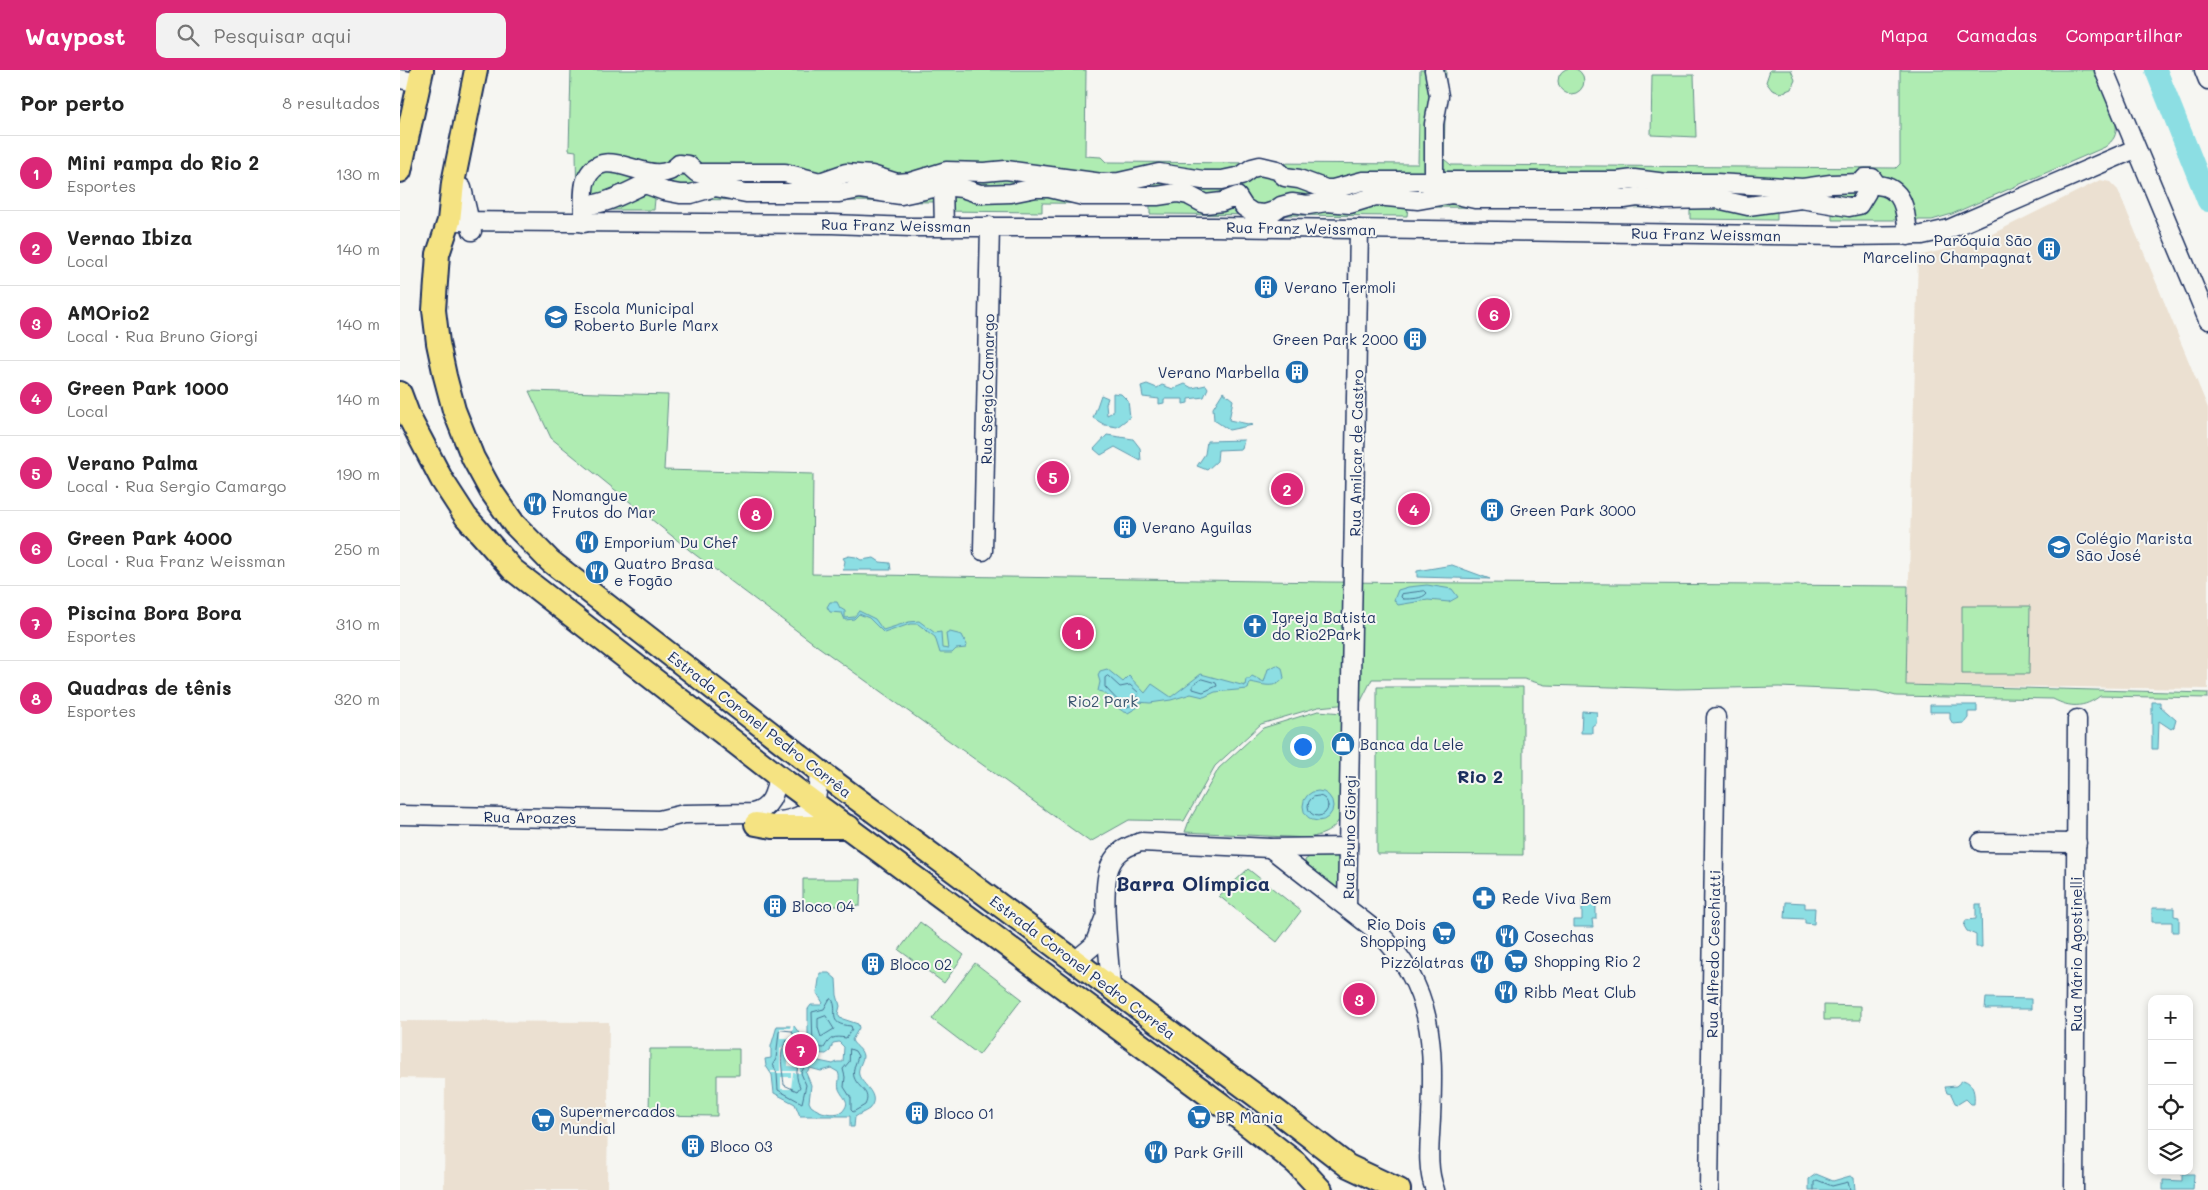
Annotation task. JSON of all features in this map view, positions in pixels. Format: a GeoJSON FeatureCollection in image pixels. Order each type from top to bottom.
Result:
{"type":"FeatureCollection","features":[{"type":"Feature","properties":{"kind":"main road","name":"Estrada Coronel Pedro Corrêa"},"geometry":{"type":"LineString","coordinates":[[476,70],[453,183],[460,221],[438,254],[434,310],[444,376],[454,410],[473,458],[514,524],[550,561],[818,770],[1338,1159],[1361,1173],[1399,1190]]}},
{"type":"Feature","properties":{"kind":"main road"},"geometry":{"type":"LineString","coordinates":[[401,159],[414,77]]}},
{"type":"Feature","properties":{"kind":"main road","name":"Estrada Coronel Pedro Corrêa"},"geometry":{"type":"LineString","coordinates":[[400,393],[409,417],[442,480],[466,517],[513,570],[778,776],[1268,1140],[1296,1163],[1315,1187]]}},
{"type":"Feature","properties":{"kind":"main road"},"geometry":{"type":"LineString","coordinates":[[756,824],[773,827],[848,827]]}},
{"type":"Feature","properties":{"kind":"main road"},"geometry":{"type":"LineString","coordinates":[[1111,988],[1122,1032]]}},
{"type":"Feature","properties":{"kind":"street"},"geometry":{"type":"LineString","coordinates":[[1434,70],[1439,96],[1434,124],[1434,181]]}},
{"type":"Feature","properties":{"kind":"street"},"geometry":{"type":"LineString","coordinates":[[2104,70],[2135,149],[2208,320]]}},
{"type":"Feature","properties":{"kind":"street"},"geometry":{"type":"LineString","coordinates":[[2204,70],[2208,80]]}},
{"type":"Feature","properties":{"kind":"street","name":"Rua Franz Weissman"},"geometry":{"type":"LineString","coordinates":[[460,221],[822,224],[944,227],[990,231],[1359,229],[1908,236],[1932,234],[1950,229],[2135,149]]}},
{"type":"Feature","properties":{"kind":"street"},"geometry":{"type":"LineString","coordinates":[[584,223],[585,180],[597,166],[602,164],[620,163],[631,169],[661,174],[674,170],[676,178],[681,182],[688,180],[692,176],[692,170],[697,173],[785,173],[820,182],[846,173],[872,175],[897,183],[910,182],[946,171],[960,170],[1036,172],[1066,179],[1102,183],[1119,182],[1159,173],[1203,180],[1222,180],[1241,176],[1252,168],[1260,166],[1277,170],[1285,177],[1299,179],[1326,189],[1363,181],[1618,181],[1634,179],[1666,183],[1716,183],[1803,188],[1831,184],[1868,187],[1885,186],[1894,190],[1903,202],[1908,236]]}},
{"type":"Feature","properties":{"kind":"street"},"geometry":{"type":"LineString","coordinates":[[1241,176],[1237,185],[1238,196],[1244,207],[1253,213],[1264,214],[1274,211],[1280,206],[1292,203],[1308,205],[1326,202],[1350,204],[1376,196],[1418,200],[1452,194],[1474,199],[1605,199],[1637,197],[1679,200],[1704,198],[1748,206],[1801,199],[1859,206],[1868,187]]}},
{"type":"Feature","properties":{"kind":"street"},"geometry":{"type":"LineString","coordinates":[[1280,206],[1287,190],[1285,177]]}},
{"type":"Feature","properties":{"kind":"street"},"geometry":{"type":"LineString","coordinates":[[584,203],[599,204],[646,184],[664,192],[680,194],[691,194],[715,187],[746,192],[840,193],[860,189],[901,195],[943,186],[962,188],[980,194],[1036,188],[1049,188],[1083,196],[1157,196],[1177,192],[1188,195],[1205,204],[1222,202],[1238,196]]}},
{"type":"Feature","properties":{"kind":"street"},"geometry":{"type":"LineString","coordinates":[[943,186],[944,227]]}},
{"type":"Feature","properties":{"kind":"street"},"geometry":{"type":"LineString","coordinates":[[1842,205],[1842,236]]}},
{"type":"Feature","properties":{"kind":"street"},"geometry":{"type":"LineString","coordinates":[[460,221],[471,231],[498,233],[990,231]]}},
{"type":"Feature","properties":{"kind":"street","name":"Rua Amilcar de Castro"},"geometry":{"type":"LineString","coordinates":[[1352,634],[1359,229]]}},
{"type":"Feature","properties":{"kind":"street","name":"Rua Sergio Camargo"},"geometry":{"type":"LineString","coordinates":[[983,551],[990,231]]}},
{"type":"Feature","properties":{"kind":"street","name":"Rua Bruno Giorgi"},"geometry":{"type":"LineString","coordinates":[[1352,634],[1347,907],[1389,943],[1419,990],[1426,1012],[1431,1034],[1432,1055],[1430,1170],[1435,1190]]}},
{"type":"Feature","properties":{"kind":"street","name":"Rua Alfredo Ceschiatti"},"geometry":{"type":"LineString","coordinates":[[1709,1190],[1716,717]]}},
{"type":"Feature","properties":{"kind":"street","name":"Rua Mário Agostinelli"},"geometry":{"type":"LineString","coordinates":[[2074,1190],[2077,719]]}},
{"type":"Feature","properties":{"kind":"street"},"geometry":{"type":"LineString","coordinates":[[814,802],[817,791],[818,770]]}},
{"type":"Feature","properties":{"kind":"street","name":"Rua Aroazes"},"geometry":{"type":"LineString","coordinates":[[661,820],[684,814],[728,814],[761,811],[767,807],[774,796],[778,776]]}},
{"type":"Feature","properties":{"kind":"street","name":"Rua Aroazes"},"geometry":{"type":"LineString","coordinates":[[400,815],[661,820],[684,825],[756,824],[800,817],[808,811],[814,802]]}},
{"type":"Feature","properties":{"kind":"street"},"geometry":{"type":"LineString","coordinates":[[1111,988],[1106,914],[1106,880],[1109,868],[1115,857],[1129,846],[1141,842],[1270,848],[1348,847]]}},
{"type":"Feature","properties":{"kind":"street"},"geometry":{"type":"LineString","coordinates":[[1981,842],[2077,843]]}},
{"type":"Feature","properties":{"kind":"street"},"geometry":{"type":"LineString","coordinates":[[1270,848],[1347,907]]}},
{"type":"Feature","properties":{"kind":"street"},"geometry":{"type":"LineString","coordinates":[[1075,961],[1094,945],[1106,914]]}},
{"type":"Feature","properties":{"kind":"shaded area","name":"Colégio Marista São José"},"geometry":{"type":"Polygon","coordinates":[[[2100,180],[2110,182],[2118,190],[2208,408],[2208,689],[1906,685],[1918,256],[1976,242],[2100,180]]]}},
{"type":"Feature","properties":{"kind":"shaded area","name":"Supermercados Mundial"},"geometry":{"type":"Polygon","coordinates":[[[400,1021],[609,1022],[607,1190],[444,1190],[445,1079],[400,1078],[400,1021]]]}},
{"type":"Feature","properties":{"kind":"green space"},"geometry":{"type":"Polygon","coordinates":[[[1571,68],[1581,71],[1584,81],[1581,91],[1571,94],[1561,91],[1558,81],[1561,71],[1571,68]]]}},
{"type":"Feature","properties":{"kind":"green space"},"geometry":{"type":"Polygon","coordinates":[[[571,70],[1086,70],[1085,156],[1101,157],[1106,162],[1418,164],[1420,70],[1446,70],[1444,159],[1451,165],[1896,168],[1900,164],[1900,70],[2095,70],[2116,128],[2114,137],[2105,147],[1952,214],[1932,220],[1832,220],[1832,210],[1777,209],[1777,220],[1690,219],[1690,208],[1408,207],[1407,216],[1150,214],[1150,204],[1042,203],[1042,212],[937,211],[936,202],[655,199],[654,210],[577,210],[576,151],[569,150],[571,70]]]}},
{"type":"Feature","properties":{"kind":"green space"},"geometry":{"type":"Polygon","coordinates":[[[1770,70],[1791,70],[1795,80],[1791,89],[1781,93],[1772,90],[1766,82],[1770,70]]]}},
{"type":"Feature","properties":{"kind":"green space"},"geometry":{"type":"Polygon","coordinates":[[[1652,75],[1694,75],[1696,137],[1651,135],[1652,75]]]}},
{"type":"Feature","properties":{"kind":"green space","name":"Rio2 Park"},"geometry":{"type":"Polygon","coordinates":[[[529,391],[668,395],[664,470],[813,474],[812,574],[1328,582],[1908,586],[1906,685],[2208,693],[2208,698],[2100,696],[2083,705],[2071,705],[2053,699],[1896,696],[1877,691],[1779,687],[1677,689],[1545,685],[1524,679],[1372,679],[1360,703],[1318,707],[1261,724],[1215,766],[1184,821],[1129,820],[1090,842],[816,645],[693,553],[551,438],[529,391]]]}},
{"type":"Feature","properties":{"kind":"green space"},"geometry":{"type":"Polygon","coordinates":[[[1962,606],[2030,606],[2029,674],[1962,674],[1962,606]]]}},
{"type":"Feature","properties":{"kind":"green space"},"geometry":{"type":"Polygon","coordinates":[[[1377,687],[1523,687],[1523,855],[1377,854],[1377,687]]]}},
{"type":"Feature","properties":{"kind":"green space"},"geometry":{"type":"Polygon","coordinates":[[[1318,711],[1343,713],[1343,812],[1337,823],[1330,830],[1308,838],[1185,832],[1189,821],[1219,768],[1263,728],[1318,711]]]}},
{"type":"Feature","properties":{"kind":"green space"},"geometry":{"type":"Polygon","coordinates":[[[1311,856],[1339,856],[1344,861],[1344,889],[1337,891],[1306,867],[1305,860],[1311,856]]]}},
{"type":"Feature","properties":{"kind":"green space"},"geometry":{"type":"Polygon","coordinates":[[[1248,869],[1301,911],[1277,942],[1219,896],[1248,869]]]}},
{"type":"Feature","properties":{"kind":"green space"},"geometry":{"type":"Polygon","coordinates":[[[803,879],[861,879],[860,906],[803,906],[803,879]]]}},
{"type":"Feature","properties":{"kind":"green space"},"geometry":{"type":"Polygon","coordinates":[[[920,922],[964,955],[944,983],[899,950],[920,922]]]}},
{"type":"Feature","properties":{"kind":"green space"},"geometry":{"type":"Polygon","coordinates":[[[975,963],[1022,999],[979,1055],[932,1019],[975,963]]]}},
{"type":"Feature","properties":{"kind":"green space"},"geometry":{"type":"Polygon","coordinates":[[[1824,1005],[1861,1006],[1861,1020],[1824,1020],[1824,1005]]]}},
{"type":"Feature","properties":{"kind":"green space"},"geometry":{"type":"Polygon","coordinates":[[[650,1049],[739,1049],[739,1075],[717,1075],[717,1116],[649,1115],[650,1049]]]}},
{"type":"Feature","properties":{"kind":"water"},"geometry":{"type":"Polygon","coordinates":[[[1147,384],[1157,388],[1162,385],[1173,389],[1185,384],[1192,388],[1206,385],[1208,388],[1204,397],[1188,399],[1188,403],[1183,404],[1183,399],[1164,399],[1164,403],[1159,404],[1159,399],[1143,397],[1141,386],[1147,384]]]}},
{"type":"Feature","properties":{"kind":"water"},"geometry":{"type":"Polygon","coordinates":[[[1223,392],[1233,400],[1229,420],[1253,425],[1229,430],[1214,420],[1213,408],[1223,392]]]}},
{"type":"Feature","properties":{"kind":"water"},"geometry":{"type":"Polygon","coordinates":[[[1113,393],[1121,394],[1128,401],[1130,417],[1117,427],[1105,425],[1093,418],[1101,395],[1108,398],[1106,404],[1107,415],[1113,412],[1113,393]]]}},
{"type":"Feature","properties":{"kind":"water"},"geometry":{"type":"Polygon","coordinates":[[[1107,435],[1133,439],[1140,448],[1141,461],[1115,447],[1101,455],[1094,449],[1107,435]]]}},
{"type":"Feature","properties":{"kind":"water"},"geometry":{"type":"Polygon","coordinates":[[[1244,440],[1242,449],[1218,450],[1217,461],[1207,470],[1197,466],[1205,454],[1207,441],[1244,440]]]}},
{"type":"Feature","properties":{"kind":"water"},"geometry":{"type":"Polygon","coordinates":[[[849,556],[861,560],[874,558],[880,562],[890,563],[891,570],[843,570],[845,561],[843,558],[849,556]]]}},
{"type":"Feature","properties":{"kind":"water"},"geometry":{"type":"Polygon","coordinates":[[[1452,565],[1490,579],[1417,577],[1417,571],[1452,565]]]}},
{"type":"Feature","properties":{"kind":"water"},"geometry":{"type":"Polygon","coordinates":[[[1427,585],[1452,589],[1458,597],[1449,602],[1428,600],[1398,605],[1394,600],[1398,590],[1427,585]]]}},
{"type":"Feature","properties":{"kind":"water"},"geometry":{"type":"Polygon","coordinates":[[[830,602],[837,602],[840,608],[845,611],[845,618],[854,617],[859,611],[875,619],[883,630],[919,621],[935,633],[941,632],[942,648],[948,649],[946,634],[950,632],[962,635],[967,645],[966,648],[956,649],[952,653],[940,653],[935,637],[918,624],[910,624],[884,633],[869,618],[859,614],[854,619],[845,620],[842,613],[830,612],[827,607],[830,602]]]}},
{"type":"Feature","properties":{"kind":"water"},"geometry":{"type":"Polygon","coordinates":[[[1277,665],[1282,668],[1284,678],[1277,684],[1268,685],[1250,682],[1248,689],[1215,692],[1204,697],[1191,694],[1171,700],[1150,703],[1138,702],[1138,707],[1128,713],[1123,712],[1106,695],[1098,691],[1100,682],[1098,675],[1100,671],[1107,669],[1123,682],[1129,676],[1145,693],[1152,684],[1171,697],[1201,674],[1245,686],[1246,679],[1250,679],[1252,676],[1264,682],[1268,669],[1277,665]]]}},
{"type":"Feature","properties":{"kind":"water"},"geometry":{"type":"Polygon","coordinates":[[[2152,702],[2160,702],[2160,706],[2176,720],[2174,727],[2171,729],[2159,721],[2158,749],[2152,749],[2152,702]]]}},
{"type":"Feature","properties":{"kind":"water"},"geometry":{"type":"Polygon","coordinates":[[[1930,705],[1977,705],[1977,712],[1968,712],[1968,718],[1964,723],[1953,724],[1950,719],[1950,712],[1930,712],[1930,705]]]}},
{"type":"Feature","properties":{"kind":"water"},"geometry":{"type":"Polygon","coordinates":[[[1582,711],[1597,712],[1596,723],[1592,726],[1592,733],[1581,733],[1582,711]]]}},
{"type":"Feature","properties":{"kind":"water"},"geometry":{"type":"Polygon","coordinates":[[[1318,791],[1324,792],[1332,800],[1332,812],[1324,820],[1318,821],[1312,820],[1304,812],[1303,806],[1304,800],[1312,792],[1318,791]]]}},
{"type":"Feature","properties":{"kind":"water"},"geometry":{"type":"Polygon","coordinates":[[[1582,901],[1596,901],[1596,919],[1592,919],[1593,927],[1574,927],[1574,920],[1582,920],[1582,901]]]}},
{"type":"Feature","properties":{"kind":"water"},"geometry":{"type":"Polygon","coordinates":[[[1786,902],[1805,903],[1805,908],[1815,908],[1814,924],[1805,923],[1805,919],[1785,918],[1786,902]]]}},
{"type":"Feature","properties":{"kind":"water"},"geometry":{"type":"Polygon","coordinates":[[[1976,904],[1981,904],[1982,947],[1976,947],[1976,935],[1967,931],[1964,926],[1966,920],[1976,919],[1976,904]]]}},
{"type":"Feature","properties":{"kind":"water"},"geometry":{"type":"Polygon","coordinates":[[[2152,908],[2174,908],[2174,916],[2179,917],[2179,932],[2172,932],[2172,922],[2152,922],[2152,908]]]}},
{"type":"Feature","properties":{"kind":"water"},"geometry":{"type":"Polygon","coordinates":[[[820,973],[829,973],[836,979],[840,1006],[838,1014],[840,1018],[858,1024],[859,1028],[852,1040],[863,1056],[859,1075],[870,1090],[873,1099],[869,1109],[855,1117],[854,1127],[850,1127],[850,1116],[800,1116],[795,1104],[774,1093],[772,1075],[766,1066],[765,1059],[771,1058],[771,1046],[777,1026],[794,1026],[799,1033],[801,1041],[805,1043],[808,1041],[808,1009],[811,1005],[821,1005],[823,1003],[817,993],[820,973]],[[839,1042],[833,1043],[830,1051],[826,1054],[810,1053],[809,1059],[833,1064],[843,1062],[844,1047],[839,1042]],[[810,1068],[806,1073],[811,1085],[809,1102],[811,1106],[826,1113],[842,1112],[846,1105],[846,1100],[839,1089],[838,1072],[831,1068],[821,1071],[810,1068]]]}},
{"type":"Feature","properties":{"kind":"water"},"geometry":{"type":"Polygon","coordinates":[[[1986,998],[2031,999],[2031,1009],[1985,1009],[1986,998]]]}},
{"type":"Feature","properties":{"kind":"water"},"geometry":{"type":"Polygon","coordinates":[[[1963,1080],[1972,1086],[1974,1104],[1971,1104],[1966,1099],[1958,1104],[1955,1103],[1951,1094],[1947,1093],[1945,1087],[1956,1086],[1963,1080]]]}},
{"type":"Feature","properties":{"kind":"water"},"geometry":{"type":"Polygon","coordinates":[[[1816,1174],[1833,1181],[1850,1176],[1854,1178],[1855,1190],[1809,1190],[1809,1179],[1816,1174]]]}},
{"type":"Feature","properties":{"kind":"water"},"geometry":{"type":"Polygon","coordinates":[[[2194,1174],[2193,1190],[2163,1190],[2163,1180],[2182,1181],[2182,1175],[2194,1174]]]}},
{"type":"Feature","properties":{"kind":"pier"},"geometry":{"type":"Polygon","coordinates":[[[791,1024],[793,1025],[793,1040],[782,1050],[782,1071],[798,1071],[798,1067],[788,1066],[788,1048],[798,1048],[800,1073],[793,1073],[791,1089],[781,1089],[781,1077],[791,1077],[791,1073],[771,1073],[771,1071],[780,1071],[780,1049],[790,1039],[780,1038],[780,1028],[790,1028],[791,1024]]]}},
{"type":"Feature","properties":{"kind":"waterway"},"geometry":{"type":"LineString","coordinates":[[2156,70],[2208,201]]}},
{"type":"Feature","properties":{"kind":"place","name":"Paróquia São Marcelino Champagnat"},"geometry":{"type":"Point","coordinates":[2049,249]}},
{"type":"Feature","properties":{"kind":"place","name":"Verano Termoli"},"geometry":{"type":"Point","coordinates":[1266,287]}},
{"type":"Feature","properties":{"kind":"place","name":"Green Park 4000"},"geometry":{"type":"Point","coordinates":[1494,314]}},
{"type":"Feature","properties":{"kind":"place","name":"Escola Municipal Roberto Burle Marx"},"geometry":{"type":"Point","coordinates":[556,317]}},
{"type":"Feature","properties":{"kind":"place","name":"Green Park 2000"},"geometry":{"type":"Point","coordinates":[1415,339]}},
{"type":"Feature","properties":{"kind":"place","name":"Verano Marbella"},"geometry":{"type":"Point","coordinates":[1297,372]}},
{"type":"Feature","properties":{"kind":"place","name":"Verano Palma"},"geometry":{"type":"Point","coordinates":[1053,477]}},
{"type":"Feature","properties":{"kind":"place","name":"Vernao Ibiza"},"geometry":{"type":"Point","coordinates":[1287,489]}},
{"type":"Feature","properties":{"kind":"place","name":"Nomangue Frutos do Mar"},"geometry":{"type":"Point","coordinates":[535,504]}},
{"type":"Feature","properties":{"kind":"place","name":"Green Park 1000"},"geometry":{"type":"Point","coordinates":[1414,509]}},
{"type":"Feature","properties":{"kind":"place","name":"Green Park 3000"},"geometry":{"type":"Point","coordinates":[1492,510]}},
{"type":"Feature","properties":{"kind":"place","name":"Quadras de tênis"},"geometry":{"type":"Point","coordinates":[756,514]}},
{"type":"Feature","properties":{"kind":"place","name":"Verano Aguilas"},"geometry":{"type":"Point","coordinates":[1125,527]}},
{"type":"Feature","properties":{"kind":"place","name":"Emporium Du Chef"},"geometry":{"type":"Point","coordinates":[587,542]}},
{"type":"Feature","properties":{"kind":"place","name":"Colégio Marista São José"},"geometry":{"type":"Point","coordinates":[2059,547]}},
{"type":"Feature","properties":{"kind":"place","name":"Quatro Brasa e Fogão"},"geometry":{"type":"Point","coordinates":[597,572]}},
{"type":"Feature","properties":{"kind":"place","name":"Igreja Batista do Rio2Park"},"geometry":{"type":"Point","coordinates":[1255,626]}},
{"type":"Feature","properties":{"kind":"place","name":"Mini rampa do Rio 2"},"geometry":{"type":"Point","coordinates":[1078,633]}},
{"type":"Feature","properties":{"kind":"place","name":"Banca da Lele"},"geometry":{"type":"Point","coordinates":[1343,744]}},
{"type":"Feature","properties":{"kind":"place","name":"Rede Viva Bem"},"geometry":{"type":"Point","coordinates":[1484,898]}},
{"type":"Feature","properties":{"kind":"place","name":"Bloco 04"},"geometry":{"type":"Point","coordinates":[775,906]}},
{"type":"Feature","properties":{"kind":"place","name":"Rio Dois Shopping"},"geometry":{"type":"Point","coordinates":[1444,933]}},
{"type":"Feature","properties":{"kind":"place","name":"Cosechas"},"geometry":{"type":"Point","coordinates":[1507,936]}},
{"type":"Feature","properties":{"kind":"place","name":"Shopping Rio 2"},"geometry":{"type":"Point","coordinates":[1516,961]}},
{"type":"Feature","properties":{"kind":"place","name":"Pizzólatras"},"geometry":{"type":"Point","coordinates":[1482,962]}},
{"type":"Feature","properties":{"kind":"place","name":"Bloco 02"},"geometry":{"type":"Point","coordinates":[873,964]}},
{"type":"Feature","properties":{"kind":"place","name":"Ribb Meat Club"},"geometry":{"type":"Point","coordinates":[1506,992]}},
{"type":"Feature","properties":{"kind":"place","name":"AMOrio2"},"geometry":{"type":"Point","coordinates":[1359,999]}},
{"type":"Feature","properties":{"kind":"place","name":"Piscina Bora Bora"},"geometry":{"type":"Point","coordinates":[801,1050]}},
{"type":"Feature","properties":{"kind":"place","name":"Bloco 01"},"geometry":{"type":"Point","coordinates":[917,1113]}},
{"type":"Feature","properties":{"kind":"place","name":"BR Mania"},"geometry":{"type":"Point","coordinates":[1199,1117]}},
{"type":"Feature","properties":{"kind":"place","name":"Supermercados Mundial"},"geometry":{"type":"Point","coordinates":[543,1120]}},
{"type":"Feature","properties":{"kind":"place","name":"Bloco 03"},"geometry":{"type":"Point","coordinates":[693,1146]}},
{"type":"Feature","properties":{"kind":"place","name":"Park Grill"},"geometry":{"type":"Point","coordinates":[1156,1152]}},
{"type":"Feature","properties":{"kind":"district","name":"Rio 2"},"geometry":{"type":"Point","coordinates":[1480,776]}},
{"type":"Feature","properties":{"kind":"district","name":"Barra Olímpica"},"geometry":{"type":"Point","coordinates":[1193,883]}}]}
